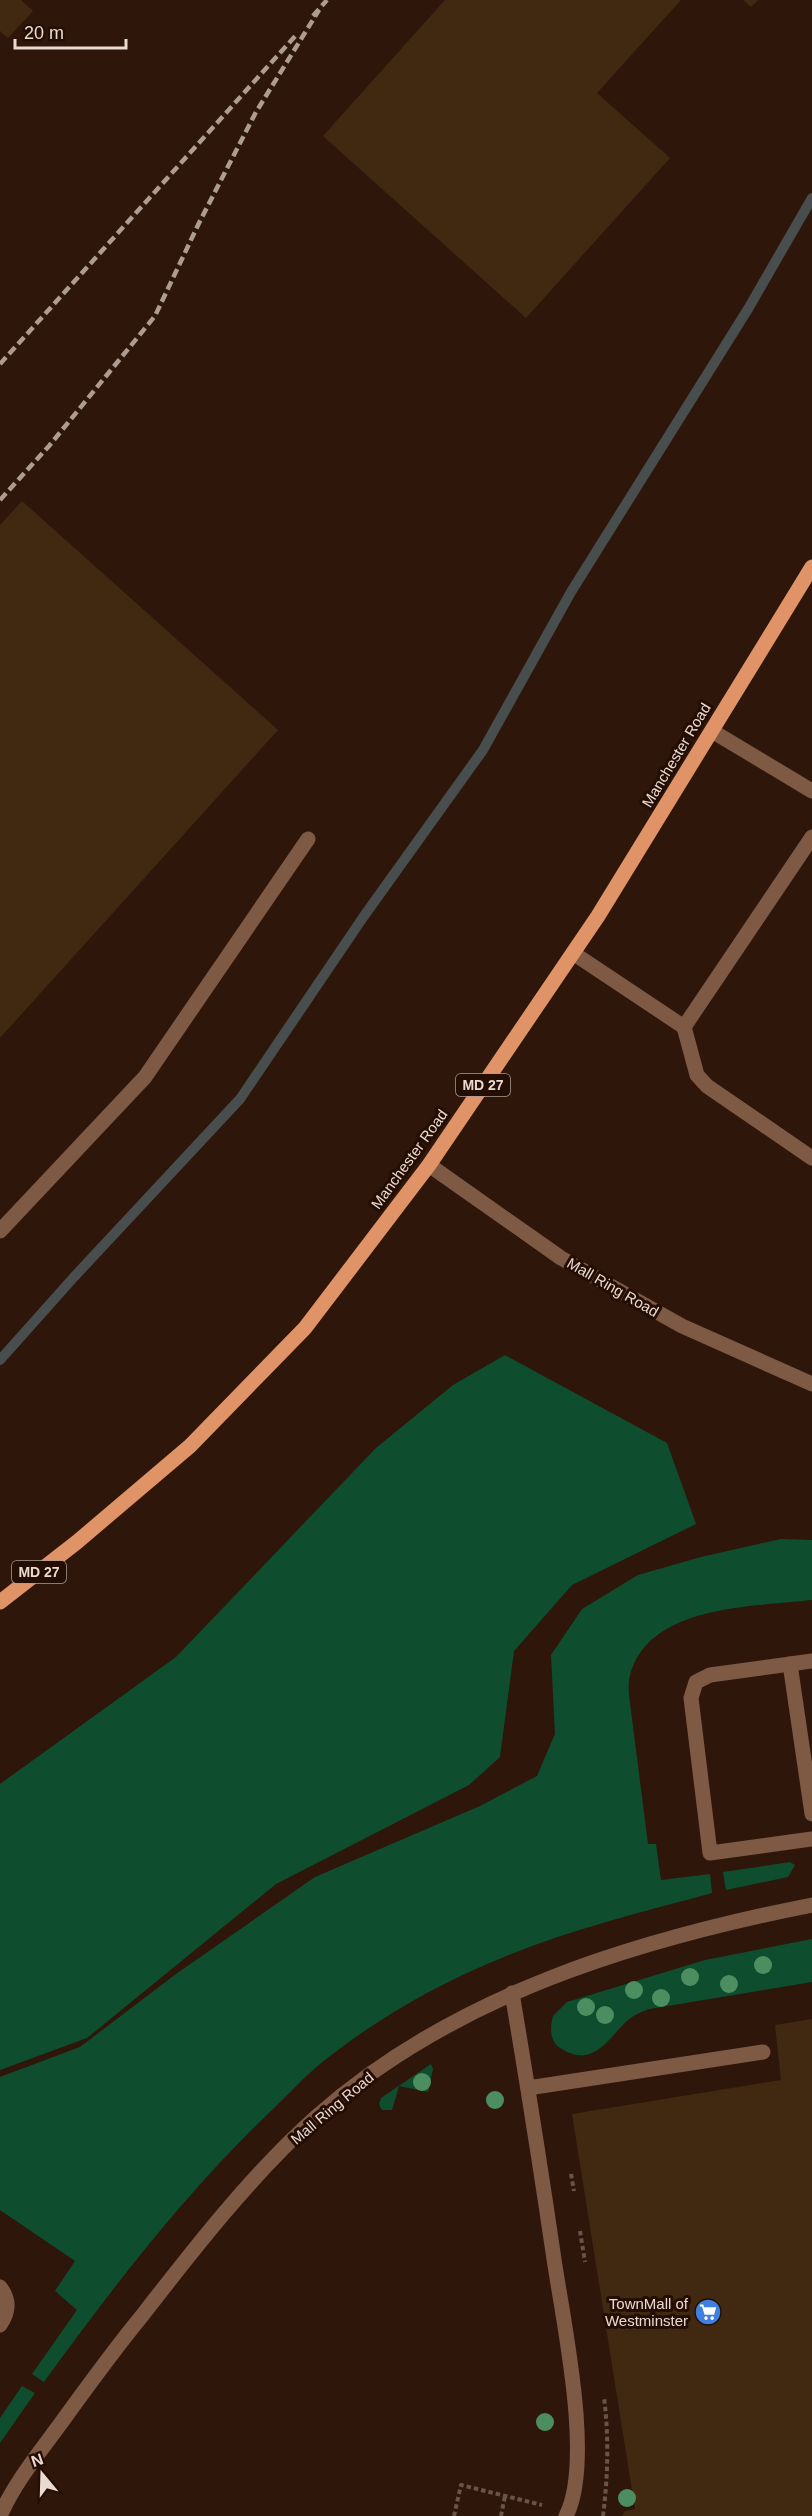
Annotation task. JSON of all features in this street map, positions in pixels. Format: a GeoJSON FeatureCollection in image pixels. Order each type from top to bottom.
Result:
{"type":"FeatureCollection","features":[{"type":"Feature","properties":{"kind":"main road","name":"Manchester Road"},"geometry":{"type":"LineString","coordinates":[[0,1602],[77,1542],[190,1446],[304,1328],[429,1165],[598,916],[812,567]]}},
{"type":"Feature","properties":{"kind":"street"},"geometry":{"type":"LineString","coordinates":[[712,731],[812,791]]}},
{"type":"Feature","properties":{"kind":"street"},"geometry":{"type":"LineString","coordinates":[[684,1028],[812,837]]}},
{"type":"Feature","properties":{"kind":"street"},"geometry":{"type":"LineString","coordinates":[[0,1231],[145,1077],[308,839]]}},
{"type":"Feature","properties":{"kind":"street"},"geometry":{"type":"LineString","coordinates":[[573,953],[684,1028],[697,1075],[706,1086],[812,1158]]}},
{"type":"Feature","properties":{"kind":"street","name":"Mall Ring Road"},"geometry":{"type":"LineString","coordinates":[[429,1165],[561,1258],[682,1326],[812,1384]]}},
{"type":"Feature","properties":{"kind":"street"},"geometry":{"type":"LineString","coordinates":[[812,1660],[710,1675],[696,1682],[692,1689],[710,1853],[812,1839]]}},
{"type":"Feature","properties":{"kind":"street"},"geometry":{"type":"LineString","coordinates":[[790,1664],[812,1814]]}},
{"type":"Feature","properties":{"kind":"street","name":"Mall Ring Road"},"geometry":{"type":"LineString","coordinates":[[2,2508],[27,2469],[132,2327],[233,2204],[315,2118],[360,2082],[407,2048],[512,1993],[586,1964],[663,1939],[812,1905]]}},
{"type":"Feature","properties":{"kind":"street"},"geometry":{"type":"LineString","coordinates":[[512,1993],[573,2388],[577,2466],[575,2491],[566,2516]]}},
{"type":"Feature","properties":{"kind":"street"},"geometry":{"type":"LineString","coordinates":[[528,2088],[763,2052]]}},
{"type":"Feature","properties":{"kind":"street"},"geometry":{"type":"LineString","coordinates":[[0,2287],[8,2302],[5,2318],[0,2325]]}},
{"type":"Feature","properties":{"kind":"path"},"geometry":{"type":"LineString","coordinates":[[454,2516],[461,2485],[549,2506]]}},
{"type":"Feature","properties":{"kind":"path"},"geometry":{"type":"LineString","coordinates":[[501,2516],[505,2496]]}},
{"type":"Feature","properties":{"kind":"green space"},"geometry":{"type":"Polygon","coordinates":[[[505,1355],[667,1443],[696,1524],[572,1585],[514,1651],[500,1757],[469,1785],[276,1884],[87,2038],[0,2070],[0,1784],[176,1657],[376,1448],[453,1385],[505,1355]]]}},
{"type":"Feature","properties":{"kind":"green space"},"geometry":{"type":"Polygon","coordinates":[[[781,1539],[812,1540],[812,1600],[732,1608],[678,1623],[656,1636],[639,1655],[629,1680],[629,1697],[648,1844],[656,1844],[661,1880],[710,1874],[712,1893],[581,1929],[529,1947],[455,1978],[362,2032],[307,2075],[209,2175],[123,2276],[44,2382],[32,2374],[77,2310],[55,2291],[75,2261],[0,2210],[0,2077],[80,2047],[176,1974],[315,1877],[480,1806],[537,1776],[555,1734],[551,1655],[582,1609],[638,1575],[701,1557],[781,1539]]]}},
{"type":"Feature","properties":{"kind":"green space"},"geometry":{"type":"Polygon","coordinates":[[[790,1862],[795,1865],[788,1877],[726,1890],[723,1872],[790,1862]]]}},
{"type":"Feature","properties":{"kind":"green space"},"geometry":{"type":"Polygon","coordinates":[[[812,1939],[812,1982],[649,2009],[628,2020],[600,2048],[583,2055],[562,2049],[553,2039],[551,2030],[553,2016],[567,2002],[705,1960],[812,1939]]]}},
{"type":"Feature","properties":{"kind":"green space"},"geometry":{"type":"Polygon","coordinates":[[[431,2064],[433,2069],[428,2092],[399,2086],[392,2110],[382,2110],[379,2104],[381,2098],[431,2064]]]}},
{"type":"Feature","properties":{"kind":"green space"},"geometry":{"type":"Polygon","coordinates":[[[22,2386],[35,2393],[0,2443],[0,2418],[22,2386]]]}},
{"type":"Feature","properties":{"kind":"building"},"geometry":{"type":"Polygon","coordinates":[[[0,0],[21,0],[33,11],[8,38],[0,31],[0,0]]]}},
{"type":"Feature","properties":{"kind":"building"},"geometry":{"type":"Polygon","coordinates":[[[445,0],[681,0],[597,93],[670,158],[526,318],[323,136],[445,0]]]}},
{"type":"Feature","properties":{"kind":"building"},"geometry":{"type":"Polygon","coordinates":[[[743,0],[758,0],[751,7],[743,0]]]}},
{"type":"Feature","properties":{"kind":"building"},"geometry":{"type":"Polygon","coordinates":[[[22,501],[278,730],[0,1038],[0,525],[22,501]]]}},
{"type":"Feature","properties":{"kind":"building","name":"TownMall of Westminster"},"geometry":{"type":"Polygon","coordinates":[[[812,2019],[812,2516],[622,2516],[625,2511],[635,2509],[572,2114],[781,2080],[775,2025],[812,2019]]]}},
{"type":"Feature","properties":{"kind":"waterway"},"geometry":{"type":"LineString","coordinates":[[0,1360],[240,1099],[364,916],[483,750],[571,592],[748,309],[812,198]]}},
{"type":"Feature","properties":{"kind":"railway"},"geometry":{"type":"LineString","coordinates":[[313,16],[327,0]]}},
{"type":"Feature","properties":{"kind":"railway"},"geometry":{"type":"LineString","coordinates":[[0,500],[49,446],[155,316],[199,223],[256,112],[319,10]]}},
{"type":"Feature","properties":{"kind":"railway"},"geometry":{"type":"LineString","coordinates":[[0,364],[297,34]]}},
{"type":"Feature","properties":{"kind":"place","name":"TownMall of Westminster"},"geometry":{"type":"Point","coordinates":[708,2312]}}]}
